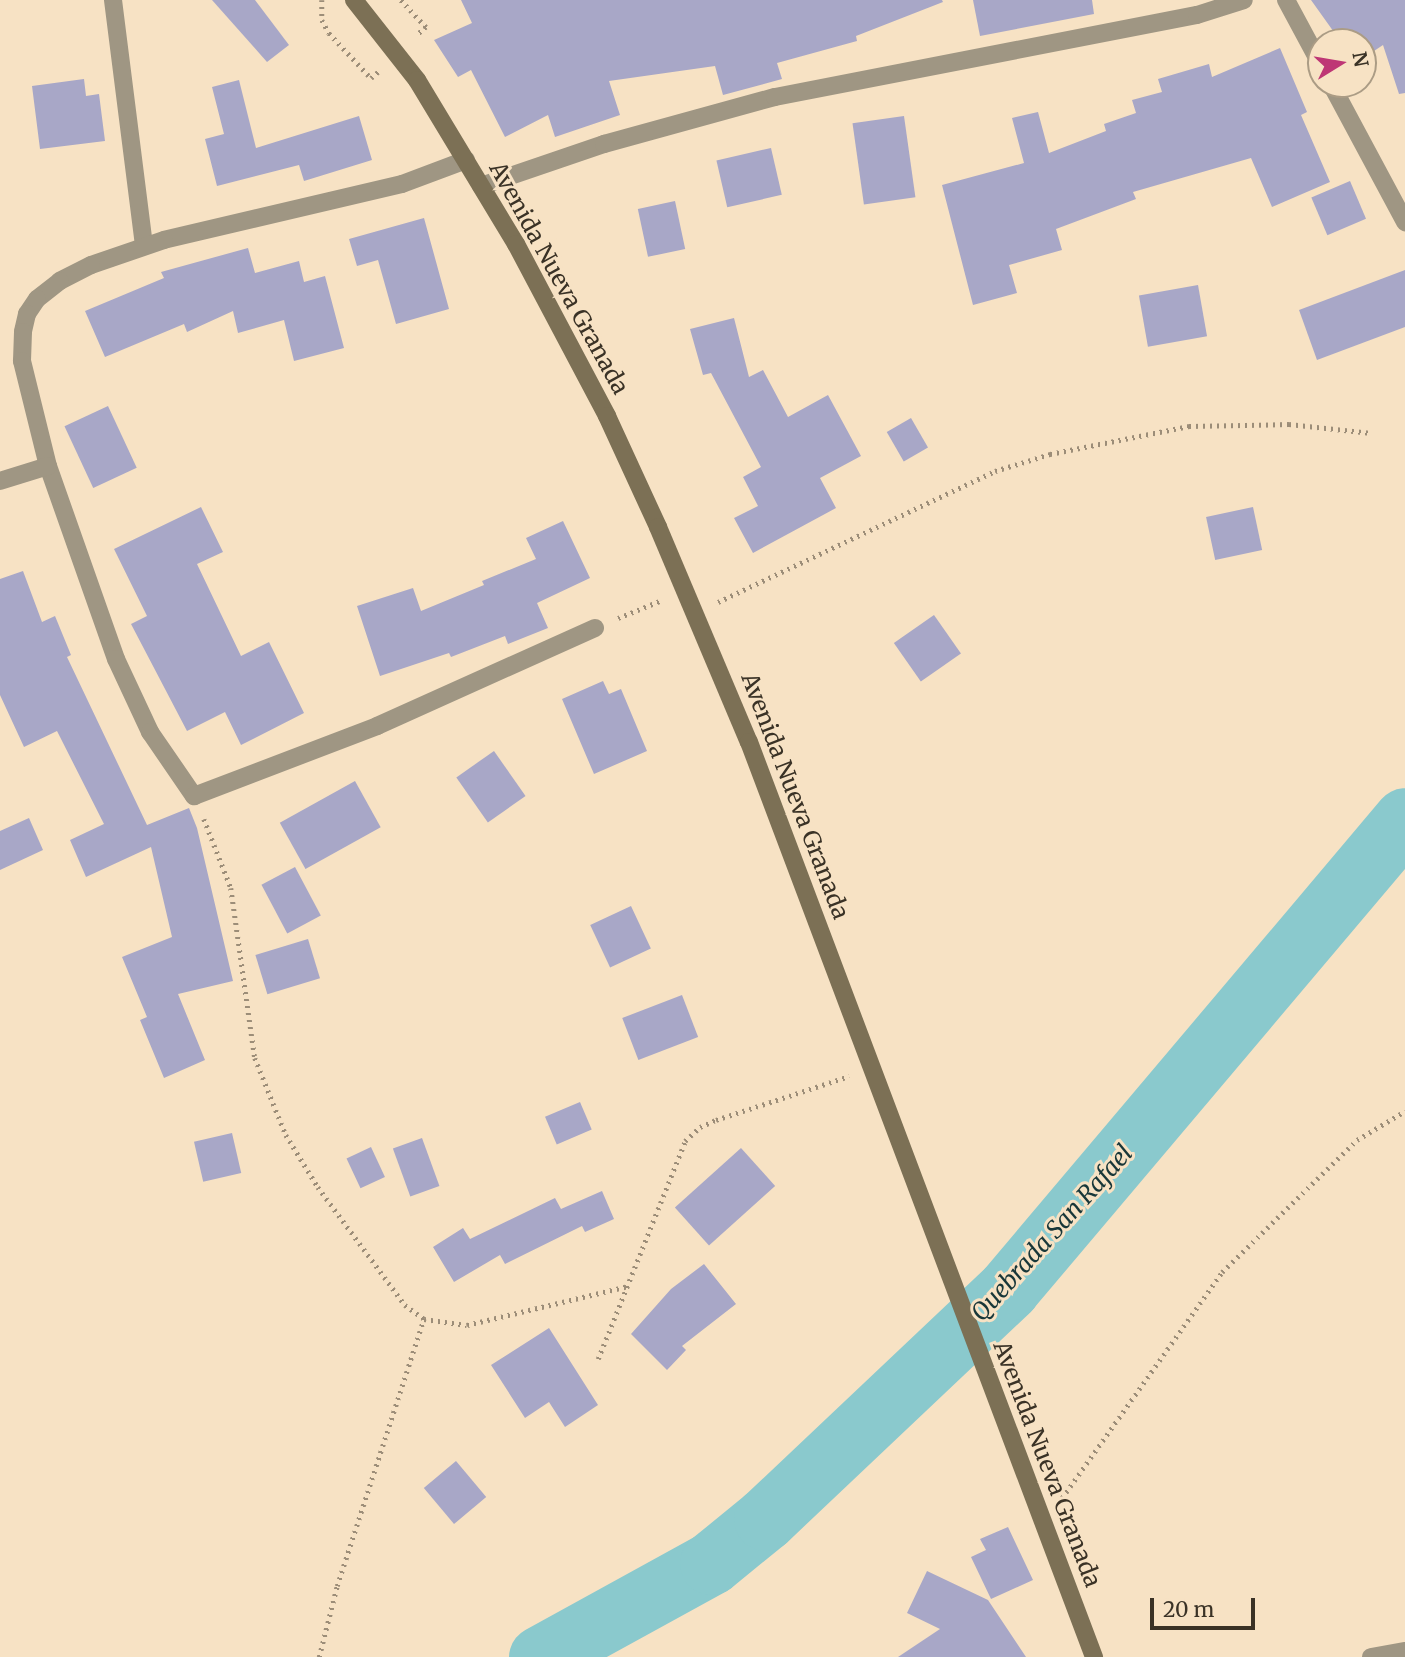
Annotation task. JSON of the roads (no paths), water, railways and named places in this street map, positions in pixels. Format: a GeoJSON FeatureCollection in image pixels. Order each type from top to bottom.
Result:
{"type":"FeatureCollection","features":[{"type":"Feature","properties":{"kind":"street"},"geometry":{"type":"LineString","coordinates":[[113,0],[144,246]]}},
{"type":"Feature","properties":{"kind":"street","name":"Avenida Nueva Granada"},"geometry":{"type":"LineString","coordinates":[[354,0],[417,80],[481,186],[607,416],[685,590],[873,1068],[1094,1657]]}},
{"type":"Feature","properties":{"kind":"street"},"geometry":{"type":"LineString","coordinates":[[481,186],[615,140],[775,97],[1197,15],[1244,0]]}},
{"type":"Feature","properties":{"kind":"street"},"geometry":{"type":"LineString","coordinates":[[1286,0],[1307,39]]}},
{"type":"Feature","properties":{"kind":"street"},"geometry":{"type":"LineString","coordinates":[[1339,98],[1405,222]]}},
{"type":"Feature","properties":{"kind":"street"},"geometry":{"type":"LineString","coordinates":[[466,160],[402,184],[144,246],[60,281],[27,314],[22,361],[48,466],[116,659],[150,732],[194,796],[377,726],[595,628]]}},
{"type":"Feature","properties":{"kind":"street"},"geometry":{"type":"LineString","coordinates":[[0,481],[48,466]]}},
{"type":"Feature","properties":{"kind":"street"},"geometry":{"type":"LineString","coordinates":[[1371,1657],[1405,1651]]}},
{"type":"Feature","properties":{"kind":"waterway","name":"Quebrada San Rafael"},"geometry":{"type":"LineString","coordinates":[[540,1657],[711,1563],[765,1519],[1008,1289],[1405,819]]}}]}
